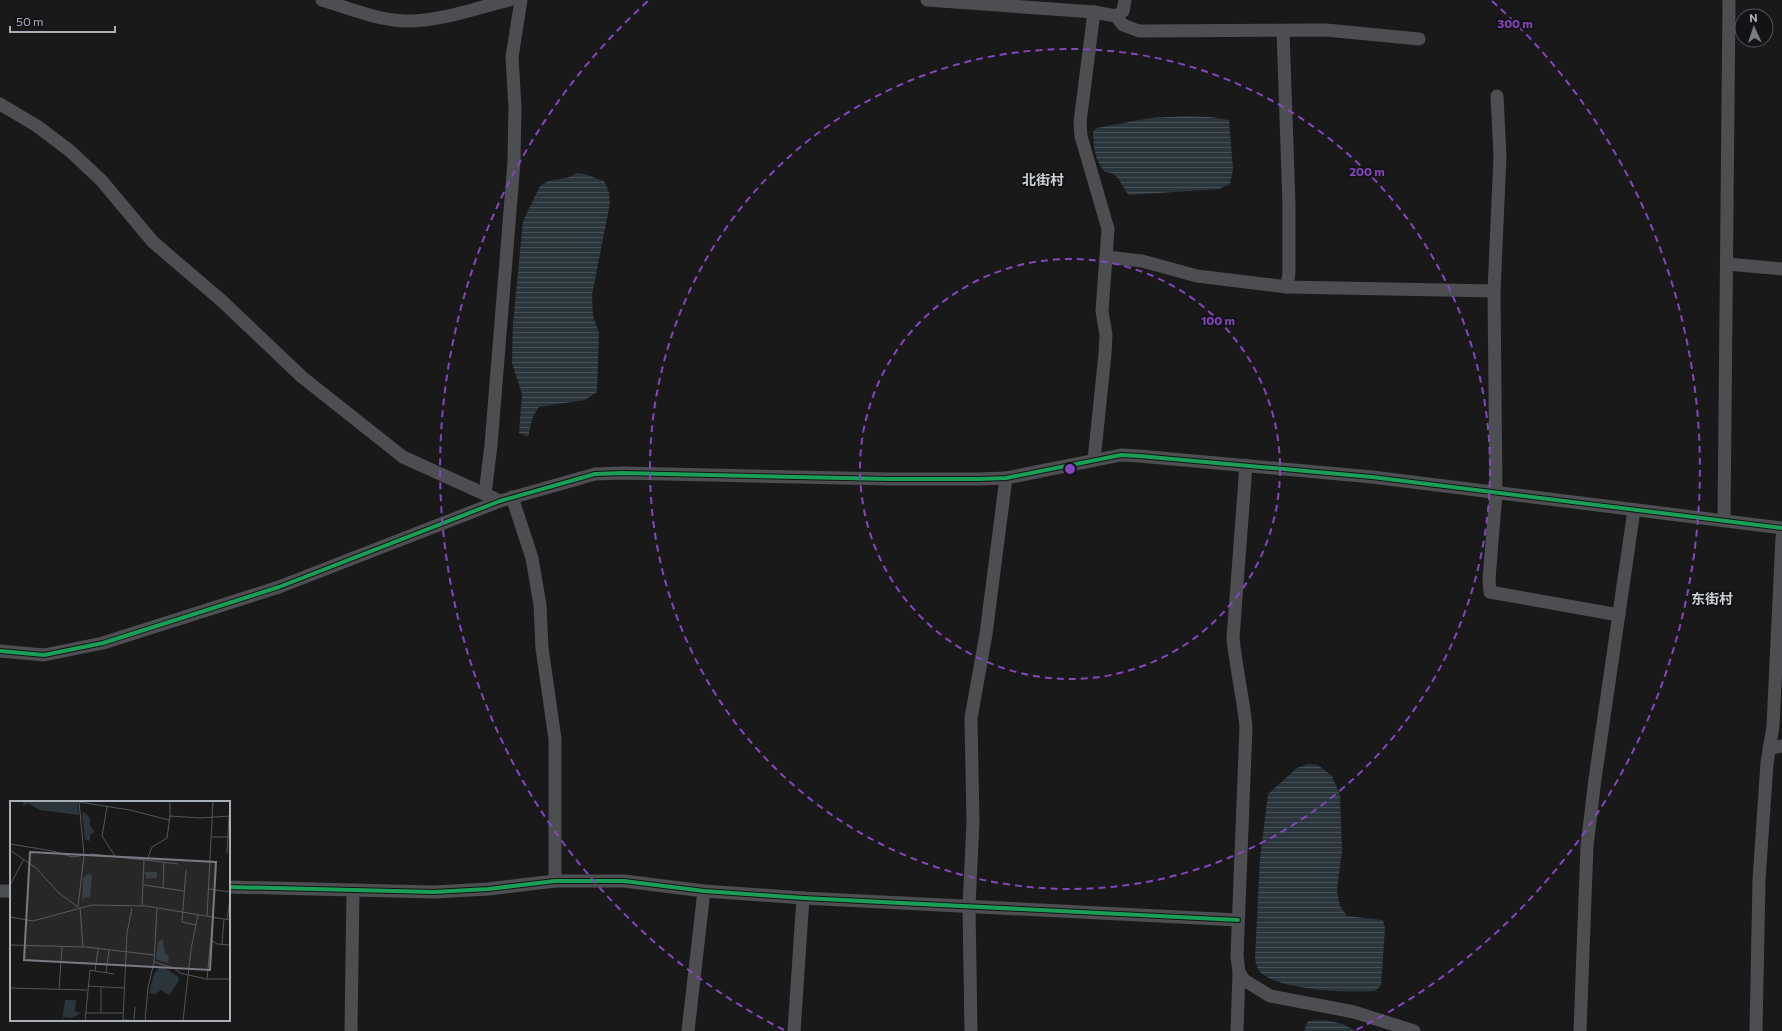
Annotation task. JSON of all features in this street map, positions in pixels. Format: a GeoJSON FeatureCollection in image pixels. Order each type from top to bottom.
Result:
{"type":"FeatureCollection","features":[{"type":"Feature","properties":{"kind":"street"},"geometry":{"type":"LineString","coordinates":[[322,0],[386,18],[404,21],[448,15],[509,0]]}},
{"type":"Feature","properties":{"kind":"street"},"geometry":{"type":"LineString","coordinates":[[485,494],[514,162],[515,107],[512,57],[521,0]]}},
{"type":"Feature","properties":{"kind":"street"},"geometry":{"type":"LineString","coordinates":[[927,0],[1094,12],[1116,16],[1123,12],[1125,0]]}},
{"type":"Feature","properties":{"kind":"street"},"geometry":{"type":"LineString","coordinates":[[1724,520],[1729,0]]}},
{"type":"Feature","properties":{"kind":"street"},"geometry":{"type":"LineString","coordinates":[[1094,12],[1080,122],[1081,136],[1108,229],[1102,311],[1106,335],[1105,354],[1094,460]]}},
{"type":"Feature","properties":{"kind":"street"},"geometry":{"type":"LineString","coordinates":[[1116,16],[1123,25],[1139,31],[1326,30],[1419,39]]}},
{"type":"Feature","properties":{"kind":"street"},"geometry":{"type":"LineString","coordinates":[[1283,31],[1289,205],[1289,272],[1287,287]]}},
{"type":"Feature","properties":{"kind":"street"},"geometry":{"type":"LineString","coordinates":[[1497,96],[1500,156],[1494,291],[1496,493],[1488,579],[1490,592],[1619,615]]}},
{"type":"Feature","properties":{"kind":"street"},"geometry":{"type":"LineString","coordinates":[[0,104],[37,126],[70,151],[101,180],[153,242],[222,301],[302,377],[403,457],[485,494],[506,499]]}},
{"type":"Feature","properties":{"kind":"street"},"geometry":{"type":"LineString","coordinates":[[1107,256],[1142,261],[1197,276],[1287,287],[1494,291]]}},
{"type":"Feature","properties":{"kind":"street"},"geometry":{"type":"LineString","coordinates":[[1727,264],[1782,269]]}},
{"type":"Feature","properties":{"kind":"street"},"geometry":{"type":"LineString","coordinates":[[0,651],[44,656],[103,643],[280,587],[506,499],[595,474],[623,473],[889,479],[1006,478],[1121,455],[1372,477],[1782,528]]}},
{"type":"Feature","properties":{"kind":"street"},"geometry":{"type":"LineString","coordinates":[[1237,1031],[1239,972],[1237,956],[1238,920],[1246,726],[1244,699],[1236,662],[1234,638],[1246,466]]}},
{"type":"Feature","properties":{"kind":"street"},"geometry":{"type":"LineString","coordinates":[[972,1031],[969,906],[973,822],[971,718],[986,634],[1006,478]]}},
{"type":"Feature","properties":{"kind":"street"},"geometry":{"type":"LineString","coordinates":[[506,499],[532,558],[540,605],[542,648],[555,739],[555,881]]}},
{"type":"Feature","properties":{"kind":"street"},"geometry":{"type":"LineString","coordinates":[[1580,1031],[1587,846],[1634,510]]}},
{"type":"Feature","properties":{"kind":"street"},"geometry":{"type":"LineString","coordinates":[[1756,1031],[1759,880],[1767,762],[1776,747],[1773,726],[1782,537]]}},
{"type":"Feature","properties":{"kind":"street"},"geometry":{"type":"LineString","coordinates":[[230,887],[434,892],[488,889],[555,881],[624,881],[704,891],[803,898],[1238,920]]}},
{"type":"Feature","properties":{"kind":"street"},"geometry":{"type":"LineString","coordinates":[[351,1031],[353,890]]}},
{"type":"Feature","properties":{"kind":"street"},"geometry":{"type":"LineString","coordinates":[[688,1031],[704,891]]}},
{"type":"Feature","properties":{"kind":"street"},"geometry":{"type":"LineString","coordinates":[[794,1031],[803,898]]}},
{"type":"Feature","properties":{"kind":"street"},"geometry":{"type":"LineString","coordinates":[[1239,972],[1244,980],[1270,996],[1354,1012],[1414,1031]]}},
{"type":"Feature","properties":{"kind":"shaded area"},"geometry":{"type":"Polygon","coordinates":[[[1186,116],[1211,117],[1229,120],[1233,169],[1230,184],[1219,189],[1129,195],[1117,177],[1105,172],[1099,163],[1095,153],[1093,137],[1093,131],[1097,128],[1150,118],[1186,116]]]}},
{"type":"Feature","properties":{"kind":"shaded area"},"geometry":{"type":"Polygon","coordinates":[[[576,173],[584,174],[604,181],[609,192],[610,203],[592,295],[593,316],[599,333],[597,392],[585,400],[539,407],[533,416],[528,437],[519,433],[522,394],[512,363],[513,323],[523,221],[540,186],[548,181],[570,177],[576,173]]]}},
{"type":"Feature","properties":{"kind":"shaded area"},"geometry":{"type":"Polygon","coordinates":[[[1308,764],[1318,765],[1332,776],[1340,795],[1342,851],[1337,890],[1340,906],[1347,916],[1383,920],[1385,928],[1381,985],[1375,991],[1332,991],[1297,987],[1281,983],[1268,978],[1259,971],[1255,959],[1260,859],[1268,794],[1297,768],[1308,764]]]}},
{"type":"Feature","properties":{"kind":"shaded area"},"geometry":{"type":"Polygon","coordinates":[[[1325,1020],[1343,1024],[1356,1031],[1304,1031],[1308,1021],[1325,1020]]]}},
{"type":"Feature","properties":{"kind":"cycle path"},"geometry":{"type":"LineString","coordinates":[[0,651],[44,655],[103,643],[279,587],[500,501],[595,474],[623,473],[889,479],[979,479],[1006,478],[1121,455],[1372,477],[1782,528]]}},
{"type":"Feature","properties":{"kind":"cycle path"},"geometry":{"type":"LineString","coordinates":[[230,887],[434,892],[488,889],[555,881],[624,881],[704,891],[803,898],[1238,920]]}},
{"type":"Feature","properties":{"kind":"district","name":"北街村"},"geometry":{"type":"Point","coordinates":[1043,179]}},
{"type":"Feature","properties":{"kind":"district","name":"东街村"},"geometry":{"type":"Point","coordinates":[1712,598]}}]}
